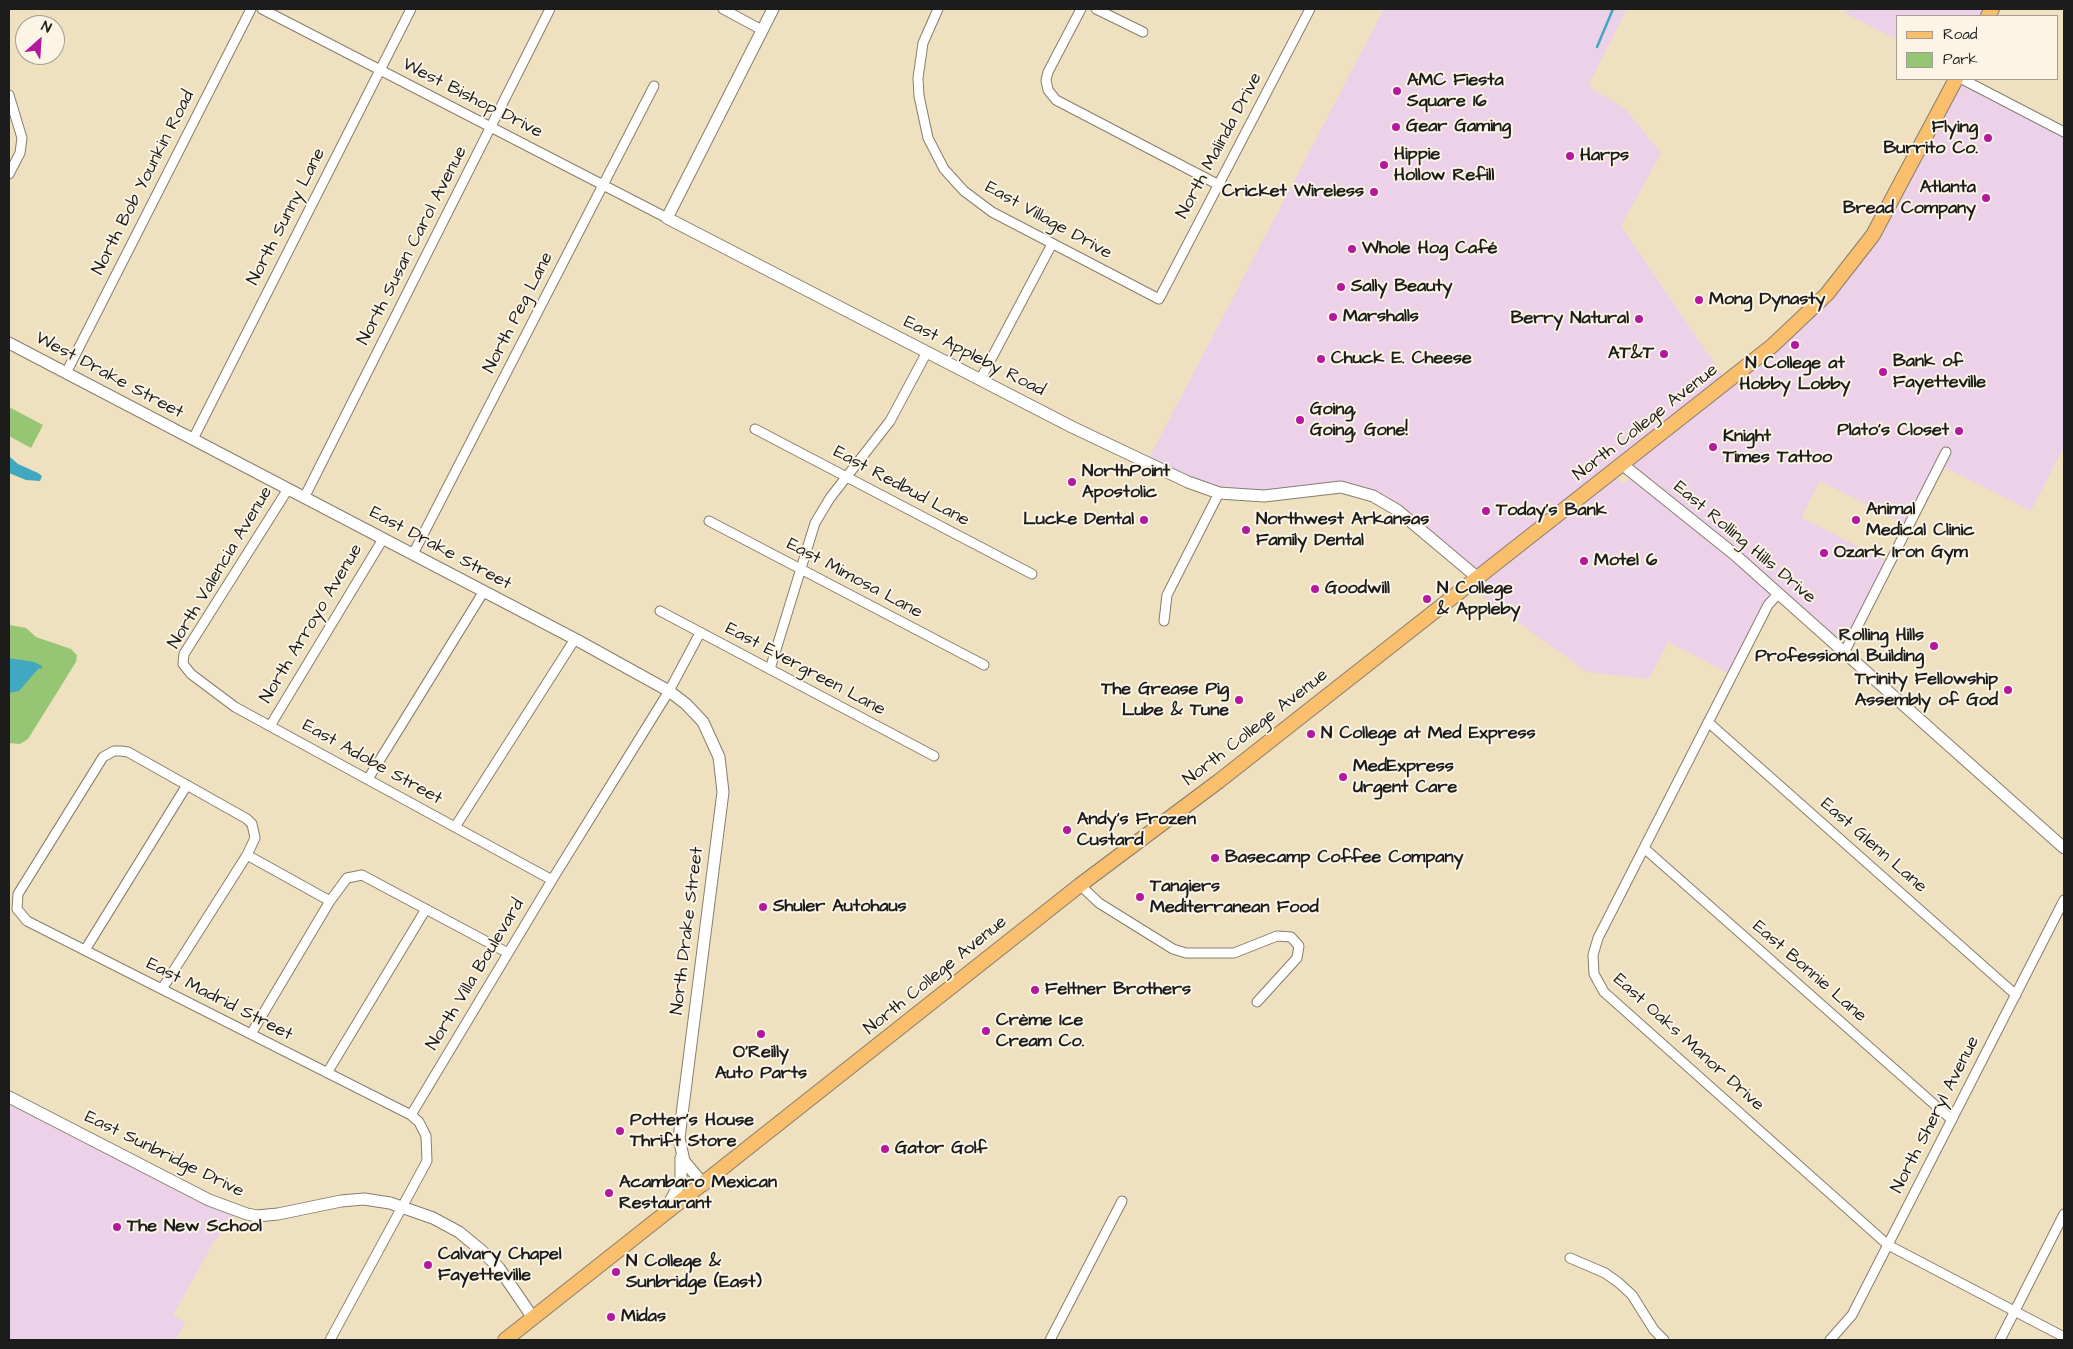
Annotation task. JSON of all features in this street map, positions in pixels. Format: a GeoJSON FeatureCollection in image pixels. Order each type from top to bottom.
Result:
{"type":"FeatureCollection","features":[{"type":"Feature","properties":{"kind":"main road","name":"North College Avenue"},"geometry":{"type":"LineString","coordinates":[[505,1340],[704,1185],[1080,885],[1219,781],[1772,346],[1816,305],[1843,275],[1887,212],[1955,80]]}},
{"type":"Feature","properties":{"kind":"street","name":"North Bob Younkin Road"},"geometry":{"type":"LineString","coordinates":[[66,373],[251,9]]}},
{"type":"Feature","properties":{"kind":"street","name":"West Bishop Drive"},"geometry":{"type":"LineString","coordinates":[[262,9],[667,218]]}},
{"type":"Feature","properties":{"kind":"street","name":"North Sunny Lane"},"geometry":{"type":"LineString","coordinates":[[193,440],[411,9]]}},
{"type":"Feature","properties":{"kind":"street","name":"North Susan Carol Avenue"},"geometry":{"type":"LineString","coordinates":[[304,498],[550,9]]}},
{"type":"Feature","properties":{"kind":"street"},"geometry":{"type":"LineString","coordinates":[[722,9],[762,30]]}},
{"type":"Feature","properties":{"kind":"street"},"geometry":{"type":"LineString","coordinates":[[667,218],[773,9]]}},
{"type":"Feature","properties":{"kind":"street","name":"East Village Drive"},"geometry":{"type":"LineString","coordinates":[[938,9],[924,43],[918,78],[922,117],[935,154],[954,181],[977,202],[1052,244],[1160,299]]}},
{"type":"Feature","properties":{"kind":"street"},"geometry":{"type":"LineString","coordinates":[[1081,9],[1048,72],[1046,80],[1048,90],[1056,100],[1217,184]]}},
{"type":"Feature","properties":{"kind":"street"},"geometry":{"type":"LineString","coordinates":[[1096,9],[1142,32]]}},
{"type":"Feature","properties":{"kind":"street","name":"North Malinda Drive"},"geometry":{"type":"LineString","coordinates":[[1160,299],[1217,184],[1310,9]]}},
{"type":"Feature","properties":{"kind":"street"},"geometry":{"type":"LineString","coordinates":[[1964,80],[2064,132]]}},
{"type":"Feature","properties":{"kind":"street","name":"North Peg Lane"},"geometry":{"type":"LineString","coordinates":[[413,554],[654,86]]}},
{"type":"Feature","properties":{"kind":"street"},"geometry":{"type":"LineString","coordinates":[[9,95],[10,106],[22,138],[21,146],[9,174]]}},
{"type":"Feature","properties":{"kind":"street","name":"East Appleby Road"},"geometry":{"type":"LineString","coordinates":[[667,218],[1149,466],[1219,493],[1264,496],[1341,487],[1362,491],[1397,510],[1478,578]]}},
{"type":"Feature","properties":{"kind":"street"},"geometry":{"type":"LineString","coordinates":[[980,380],[1052,244]]}},
{"type":"Feature","properties":{"kind":"street","name":"West Drake Street"},"geometry":{"type":"LineString","coordinates":[[9,343],[193,440]]}},
{"type":"Feature","properties":{"kind":"street"},"geometry":{"type":"LineString","coordinates":[[770,669],[809,537],[821,511],[890,422],[927,352]]}},
{"type":"Feature","properties":{"kind":"street","name":"East Redbud Lane"},"geometry":{"type":"LineString","coordinates":[[755,429],[1032,574]]}},
{"type":"Feature","properties":{"kind":"street","name":"East Drake Street"},"geometry":{"type":"LineString","coordinates":[[193,440],[484,591],[669,691]]}},
{"type":"Feature","properties":{"kind":"street"},"geometry":{"type":"LineString","coordinates":[[1844,653],[1946,452]]}},
{"type":"Feature","properties":{"kind":"street","name":"East Rolling Hills Drive"},"geometry":{"type":"LineString","coordinates":[[1623,465],[1734,554],[2064,848]]}},
{"type":"Feature","properties":{"kind":"street","name":"North Valencia Avenue"},"geometry":{"type":"LineString","coordinates":[[183,664],[184,654],[288,489]]}},
{"type":"Feature","properties":{"kind":"street"},"geometry":{"type":"LineString","coordinates":[[1164,621],[1167,595],[1219,493]]}},
{"type":"Feature","properties":{"kind":"street","name":"East Mimosa Lane"},"geometry":{"type":"LineString","coordinates":[[709,521],[984,666]]}},
{"type":"Feature","properties":{"kind":"street","name":"North Arroyo Avenue"},"geometry":{"type":"LineString","coordinates":[[270,726],[383,539]]}},
{"type":"Feature","properties":{"kind":"street"},"geometry":{"type":"LineString","coordinates":[[368,779],[484,591]]}},
{"type":"Feature","properties":{"kind":"street","name":"East Oaks Manor Drive"},"geometry":{"type":"LineString","coordinates":[[1778,594],[1768,605],[1595,946],[1593,964],[1599,984],[1604,992],[1888,1245],[2064,1337]]}},
{"type":"Feature","properties":{"kind":"street","name":"East Evergreen Lane"},"geometry":{"type":"LineString","coordinates":[[660,612],[934,756]]}},
{"type":"Feature","properties":{"kind":"street","name":"North Villa Boulevard"},"geometry":{"type":"LineString","coordinates":[[411,1115],[552,880],[669,691],[700,633]]}},
{"type":"Feature","properties":{"kind":"street"},"geometry":{"type":"LineString","coordinates":[[455,827],[575,639]]}},
{"type":"Feature","properties":{"kind":"street","name":"East Adobe Street"},"geometry":{"type":"LineString","coordinates":[[183,664],[225,700],[552,880]]}},
{"type":"Feature","properties":{"kind":"street","name":"North Drake Street"},"geometry":{"type":"LineString","coordinates":[[660,1219],[682,1182],[679,1138],[722,805],[723,779],[720,757],[710,733],[695,713],[669,691]]}},
{"type":"Feature","properties":{"kind":"street","name":"East Glenn Lane"},"geometry":{"type":"LineString","coordinates":[[1708,722],[2016,994]]}},
{"type":"Feature","properties":{"kind":"street","name":"East Madrid Street"},"geometry":{"type":"LineString","coordinates":[[187,785],[128,752],[114,751],[103,757],[18,894],[17,909],[27,921],[411,1115]]}},
{"type":"Feature","properties":{"kind":"street"},"geometry":{"type":"LineString","coordinates":[[85,950],[187,785],[247,819],[252,824],[254,838],[247,855],[162,989]]}},
{"type":"Feature","properties":{"kind":"street","name":"East Bonnie Lane"},"geometry":{"type":"LineString","coordinates":[[1644,848],[1952,1120]]}},
{"type":"Feature","properties":{"kind":"street"},"geometry":{"type":"LineString","coordinates":[[247,855],[330,901]]}},
{"type":"Feature","properties":{"kind":"street"},"geometry":{"type":"LineString","coordinates":[[251,1034],[330,901],[347,878],[362,875],[508,953]]}},
{"type":"Feature","properties":{"kind":"street"},"geometry":{"type":"LineString","coordinates":[[1080,885],[1099,903],[1173,949],[1186,952],[1234,953],[1277,936],[1291,937],[1299,946],[1298,958],[1258,1002]]}},
{"type":"Feature","properties":{"kind":"street","name":"North Sheryl Avenue"},"geometry":{"type":"LineString","coordinates":[[1830,1340],[1852,1315],[2064,900]]}},
{"type":"Feature","properties":{"kind":"street"},"geometry":{"type":"LineString","coordinates":[[327,1073],[426,909]]}},
{"type":"Feature","properties":{"kind":"street","name":"East Sunbridge Drive"},"geometry":{"type":"LineString","coordinates":[[9,1097],[209,1200],[247,1214],[257,1216],[278,1214],[352,1200],[376,1200],[404,1207],[440,1221],[476,1246],[499,1268],[533,1318]]}},
{"type":"Feature","properties":{"kind":"street"},"geometry":{"type":"LineString","coordinates":[[330,1340],[424,1168],[428,1153],[423,1128],[411,1115]]}},
{"type":"Feature","properties":{"kind":"street"},"geometry":{"type":"LineString","coordinates":[[681,1154],[704,1185]]}},
{"type":"Feature","properties":{"kind":"street"},"geometry":{"type":"LineString","coordinates":[[1050,1340],[1122,1201]]}},
{"type":"Feature","properties":{"kind":"street"},"geometry":{"type":"LineString","coordinates":[[2000,1340],[2064,1214]]}},
{"type":"Feature","properties":{"kind":"street"},"geometry":{"type":"LineString","coordinates":[[1570,1258],[1605,1273],[1619,1283],[1632,1296],[1654,1330],[1664,1340]]}},
{"type":"Feature","properties":{"kind":"shaded area"},"geometry":{"type":"Polygon","coordinates":[[[1384,9],[1627,9],[1588,86],[1625,109],[1661,153],[1621,226],[1727,382],[1843,275],[1955,80],[2064,132],[2064,447],[2031,511],[1940,465],[1909,526],[1820,481],[1801,517],[1890,563],[1844,653],[1778,594],[1732,675],[1668,642],[1649,679],[1587,672],[1468,586],[1478,578],[1397,510],[1362,491],[1219,493],[1146,464],[1384,9]],[[1623,465],[1613,474],[1624,484],[1635,475],[1623,465]]]}},
{"type":"Feature","properties":{"kind":"shaded area"},"geometry":{"type":"Polygon","coordinates":[[[1847,9],[1992,9],[1989,15],[1896,15],[1896,39],[1845,13],[1847,9]]]}},
{"type":"Feature","properties":{"kind":"shaded area","name":"The New School"},"geometry":{"type":"Polygon","coordinates":[[[13,1099],[237,1211],[213,1243],[173,1315],[185,1322],[176,1340],[9,1340],[9,1108],[13,1099]]]}},
{"type":"Feature","properties":{"kind":"green space"},"geometry":{"type":"Polygon","coordinates":[[[9,407],[43,425],[31,448],[9,436],[9,407]]]}},
{"type":"Feature","properties":{"kind":"green space"},"geometry":{"type":"Polygon","coordinates":[[[9,625],[26,628],[36,637],[71,649],[77,655],[76,662],[28,739],[20,744],[9,743],[9,625]]]}},
{"type":"Feature","properties":{"kind":"water"},"geometry":{"type":"Polygon","coordinates":[[[9,456],[18,464],[42,476],[40,481],[26,480],[9,473],[9,456]]]}},
{"type":"Feature","properties":{"kind":"water"},"geometry":{"type":"Polygon","coordinates":[[[9,658],[34,662],[42,666],[42,669],[39,668],[19,691],[9,693],[9,658]]]}},
{"type":"Feature","properties":{"kind":"waterway"},"geometry":{"type":"LineString","coordinates":[[1597,47],[1613,9]]}},
{"type":"Feature","properties":{"kind":"place","name":"AMC Fiesta Square 16"},"geometry":{"type":"Point","coordinates":[1397,91]}},
{"type":"Feature","properties":{"kind":"place","name":"Gear Gaming"},"geometry":{"type":"Point","coordinates":[1396,127]}},
{"type":"Feature","properties":{"kind":"place","name":"Flying Burrito Co."},"geometry":{"type":"Point","coordinates":[1988,138]}},
{"type":"Feature","properties":{"kind":"place","name":"Harps"},"geometry":{"type":"Point","coordinates":[1570,156]}},
{"type":"Feature","properties":{"kind":"place","name":"Hippie Hollow Refill"},"geometry":{"type":"Point","coordinates":[1384,165]}},
{"type":"Feature","properties":{"kind":"place","name":"Cricket Wireless"},"geometry":{"type":"Point","coordinates":[1374,192]}},
{"type":"Feature","properties":{"kind":"place","name":"Atlanta Bread Company"},"geometry":{"type":"Point","coordinates":[1986,198]}},
{"type":"Feature","properties":{"kind":"place","name":"Whole Hog Café"},"geometry":{"type":"Point","coordinates":[1352,249]}},
{"type":"Feature","properties":{"kind":"place","name":"Sally Beauty"},"geometry":{"type":"Point","coordinates":[1341,287]}},
{"type":"Feature","properties":{"kind":"place","name":"Mong Dynasty"},"geometry":{"type":"Point","coordinates":[1699,300]}},
{"type":"Feature","properties":{"kind":"place","name":"Marshalls"},"geometry":{"type":"Point","coordinates":[1333,317]}},
{"type":"Feature","properties":{"kind":"place","name":"Berry Natural"},"geometry":{"type":"Point","coordinates":[1639,319]}},
{"type":"Feature","properties":{"kind":"place","name":"N College at Hobby Lobby"},"geometry":{"type":"Point","coordinates":[1795,345]}},
{"type":"Feature","properties":{"kind":"place","name":"AT&T"},"geometry":{"type":"Point","coordinates":[1664,354]}},
{"type":"Feature","properties":{"kind":"place","name":"Chuck E. Cheese"},"geometry":{"type":"Point","coordinates":[1321,359]}},
{"type":"Feature","properties":{"kind":"place","name":"Bank of Fayetteville"},"geometry":{"type":"Point","coordinates":[1883,372]}},
{"type":"Feature","properties":{"kind":"place","name":"Going, Going, Gone!"},"geometry":{"type":"Point","coordinates":[1300,420]}},
{"type":"Feature","properties":{"kind":"place","name":"Plato's Closet"},"geometry":{"type":"Point","coordinates":[1959,431]}},
{"type":"Feature","properties":{"kind":"place","name":"Knight Times Tattoo"},"geometry":{"type":"Point","coordinates":[1713,447]}},
{"type":"Feature","properties":{"kind":"place","name":"NorthPoint Apostolic"},"geometry":{"type":"Point","coordinates":[1072,482]}},
{"type":"Feature","properties":{"kind":"place","name":"Today's Bank"},"geometry":{"type":"Point","coordinates":[1486,511]}},
{"type":"Feature","properties":{"kind":"place","name":"Lucke Dental"},"geometry":{"type":"Point","coordinates":[1144,520]}},
{"type":"Feature","properties":{"kind":"place","name":"Animal Medical Clinic"},"geometry":{"type":"Point","coordinates":[1856,520]}},
{"type":"Feature","properties":{"kind":"place","name":"Northwest Arkansas Family Dental"},"geometry":{"type":"Point","coordinates":[1246,530]}},
{"type":"Feature","properties":{"kind":"place","name":"Ozark Iron Gym"},"geometry":{"type":"Point","coordinates":[1824,553]}},
{"type":"Feature","properties":{"kind":"place","name":"Motel 6"},"geometry":{"type":"Point","coordinates":[1584,561]}},
{"type":"Feature","properties":{"kind":"place","name":"Goodwill"},"geometry":{"type":"Point","coordinates":[1315,589]}},
{"type":"Feature","properties":{"kind":"place","name":"N College & Appleby"},"geometry":{"type":"Point","coordinates":[1427,599]}},
{"type":"Feature","properties":{"kind":"place","name":"Rolling Hills Professional Building"},"geometry":{"type":"Point","coordinates":[1934,646]}},
{"type":"Feature","properties":{"kind":"place","name":"Trinity Fellowship Assembly of God"},"geometry":{"type":"Point","coordinates":[2008,690]}},
{"type":"Feature","properties":{"kind":"place","name":"The Grease Pig Lube & Tune"},"geometry":{"type":"Point","coordinates":[1239,700]}},
{"type":"Feature","properties":{"kind":"place","name":"N College at Med Express"},"geometry":{"type":"Point","coordinates":[1311,734]}},
{"type":"Feature","properties":{"kind":"place","name":"MedExpress Urgent Care"},"geometry":{"type":"Point","coordinates":[1343,777]}},
{"type":"Feature","properties":{"kind":"place","name":"Andy's Frozen Custard"},"geometry":{"type":"Point","coordinates":[1067,830]}},
{"type":"Feature","properties":{"kind":"place","name":"Basecamp Coffee Company"},"geometry":{"type":"Point","coordinates":[1215,858]}},
{"type":"Feature","properties":{"kind":"place","name":"Tangiers Mediterranean Food"},"geometry":{"type":"Point","coordinates":[1140,897]}},
{"type":"Feature","properties":{"kind":"place","name":"Shuler Autohaus"},"geometry":{"type":"Point","coordinates":[763,907]}},
{"type":"Feature","properties":{"kind":"place","name":"Feltner Brothers"},"geometry":{"type":"Point","coordinates":[1035,990]}},
{"type":"Feature","properties":{"kind":"place","name":"Crème Ice Cream Co."},"geometry":{"type":"Point","coordinates":[986,1031]}},
{"type":"Feature","properties":{"kind":"place","name":"O'Reilly Auto Parts"},"geometry":{"type":"Point","coordinates":[761,1034]}},
{"type":"Feature","properties":{"kind":"place","name":"Potter's House Thrift Store"},"geometry":{"type":"Point","coordinates":[620,1131]}},
{"type":"Feature","properties":{"kind":"place","name":"Gator Golf"},"geometry":{"type":"Point","coordinates":[885,1149]}},
{"type":"Feature","properties":{"kind":"place","name":"Acambaro Mexican Restaurant"},"geometry":{"type":"Point","coordinates":[609,1193]}},
{"type":"Feature","properties":{"kind":"place","name":"The New School"},"geometry":{"type":"Point","coordinates":[117,1227]}},
{"type":"Feature","properties":{"kind":"place","name":"Calvary Chapel Fayetteville"},"geometry":{"type":"Point","coordinates":[428,1265]}},
{"type":"Feature","properties":{"kind":"place","name":"N College & Sunbridge (East)"},"geometry":{"type":"Point","coordinates":[616,1272]}},
{"type":"Feature","properties":{"kind":"place","name":"Midas"},"geometry":{"type":"Point","coordinates":[611,1317]}}]}
